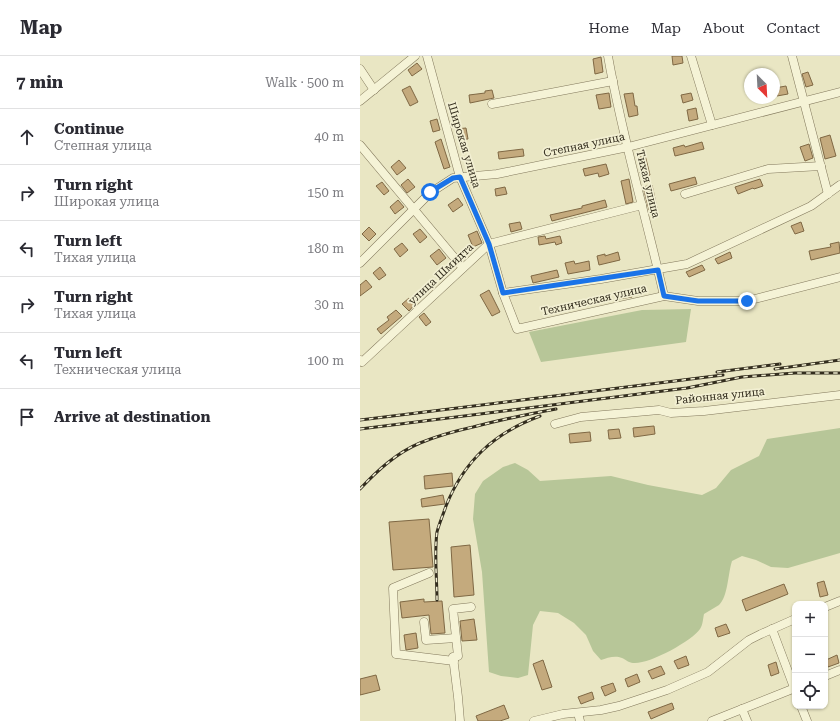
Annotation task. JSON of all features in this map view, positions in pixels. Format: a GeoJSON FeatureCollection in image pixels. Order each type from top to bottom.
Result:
{"type":"FeatureCollection","features":[{"type":"Feature","properties":{"kind":"street"},"geometry":{"type":"LineString","coordinates":[[360,101],[415,56]]}},
{"type":"Feature","properties":{"kind":"street","name":"Широкая улица"},"geometry":{"type":"LineString","coordinates":[[426,56],[460,177],[489,244],[503,293],[517,329]]}},
{"type":"Feature","properties":{"kind":"street","name":"Тихая улица"},"geometry":{"type":"LineString","coordinates":[[608,56],[628,147],[664,296]]}},
{"type":"Feature","properties":{"kind":"street"},"geometry":{"type":"LineString","coordinates":[[691,56],[712,125]]}},
{"type":"Feature","properties":{"kind":"street"},"geometry":{"type":"LineString","coordinates":[[792,56],[828,194]]}},
{"type":"Feature","properties":{"kind":"street"},"geometry":{"type":"LineString","coordinates":[[360,69],[374,90]]}},
{"type":"Feature","properties":{"kind":"street"},"geometry":{"type":"LineString","coordinates":[[492,104],[613,81]]}},
{"type":"Feature","properties":{"kind":"street","name":"Степная улица"},"geometry":{"type":"LineString","coordinates":[[360,263],[430,192],[453,178],[497,174],[628,147],[840,92]]}},
{"type":"Feature","properties":{"kind":"street"},"geometry":{"type":"LineString","coordinates":[[360,145],[463,268]]}},
{"type":"Feature","properties":{"kind":"street"},"geometry":{"type":"LineString","coordinates":[[685,194],[768,169],[820,166]]}},
{"type":"Feature","properties":{"kind":"street"},"geometry":{"type":"LineString","coordinates":[[503,293],[658,270],[686,264],[811,206],[840,185]]}},
{"type":"Feature","properties":{"kind":"street","name":"улица Шмидта"},"geometry":{"type":"LineString","coordinates":[[361,361],[489,244],[642,205]]}},
{"type":"Feature","properties":{"kind":"street","name":"Техническая улица"},"geometry":{"type":"LineString","coordinates":[[517,329],[664,296],[698,301],[747,301],[840,277]]}},
{"type":"Feature","properties":{"kind":"street","name":"Районная улица"},"geometry":{"type":"LineString","coordinates":[[555,424],[581,417],[659,410],[671,413],[704,411],[840,395]]}},
{"type":"Feature","properties":{"kind":"street"},"geometry":{"type":"LineString","coordinates":[[429,573],[393,588],[396,654],[453,659],[458,656],[453,609],[471,607]]}},
{"type":"Feature","properties":{"kind":"street"},"geometry":{"type":"LineString","coordinates":[[828,606],[840,601]]}},
{"type":"Feature","properties":{"kind":"street"},"geometry":{"type":"LineString","coordinates":[[534,721],[551,716],[579,717],[619,706],[691,680],[708,672],[749,640],[792,620]]}},
{"type":"Feature","properties":{"kind":"street"},"geometry":{"type":"LineString","coordinates":[[424,622],[426,640],[456,638]]}},
{"type":"Feature","properties":{"kind":"street"},"geometry":{"type":"LineString","coordinates":[[772,629],[792,681]]}},
{"type":"Feature","properties":{"kind":"street"},"geometry":{"type":"LineString","coordinates":[[453,659],[460,721]]}},
{"type":"Feature","properties":{"kind":"street"},"geometry":{"type":"LineString","coordinates":[[828,675],[840,670]]}},
{"type":"Feature","properties":{"kind":"street"},"geometry":{"type":"LineString","coordinates":[[712,721],[792,690]]}},
{"type":"Feature","properties":{"kind":"street"},"geometry":{"type":"LineString","coordinates":[[742,709],[747,721]]}},
{"type":"Feature","properties":{"kind":"street"},"geometry":{"type":"LineString","coordinates":[[802,709],[807,721]]}},
{"type":"Feature","properties":{"kind":"green space"},"geometry":{"type":"Polygon","coordinates":[[[691,309],[686,342],[541,362],[529,332],[642,310],[691,309]]]}},
{"type":"Feature","properties":{"kind":"green space"},"geometry":{"type":"Polygon","coordinates":[[[840,428],[840,553],[788,568],[771,567],[756,560],[742,556],[732,561],[726,591],[722,601],[719,605],[704,614],[700,629],[679,646],[640,663],[632,663],[617,657],[601,660],[593,651],[586,635],[574,623],[558,613],[540,611],[533,625],[528,675],[518,678],[501,676],[489,672],[482,572],[473,519],[475,494],[483,481],[503,467],[515,463],[528,470],[540,481],[611,476],[648,485],[702,495],[716,488],[731,470],[759,456],[767,439],[840,428]]]}},
{"type":"Feature","properties":{"kind":"building"},"geometry":{"type":"Polygon","coordinates":[[[672,56],[682,56],[683,63],[673,65],[672,56]]]}},
{"type":"Feature","properties":{"kind":"building"},"geometry":{"type":"Polygon","coordinates":[[[601,57],[603,72],[595,74],[593,59],[601,57]]]}},
{"type":"Feature","properties":{"kind":"building"},"geometry":{"type":"Polygon","coordinates":[[[417,63],[422,69],[412,76],[408,70],[417,63]]]}},
{"type":"Feature","properties":{"kind":"building"},"geometry":{"type":"Polygon","coordinates":[[[808,72],[813,85],[806,87],[802,74],[808,72]]]}},
{"type":"Feature","properties":{"kind":"building"},"geometry":{"type":"Polygon","coordinates":[[[410,86],[418,102],[410,106],[402,90],[410,86]]]}},
{"type":"Feature","properties":{"kind":"building"},"geometry":{"type":"Polygon","coordinates":[[[786,86],[788,94],[780,95],[780,87],[786,86]]]}},
{"type":"Feature","properties":{"kind":"building"},"geometry":{"type":"Polygon","coordinates":[[[492,90],[494,98],[470,103],[469,95],[485,93],[485,91],[492,90]]]}},
{"type":"Feature","properties":{"kind":"building"},"geometry":{"type":"Polygon","coordinates":[[[609,93],[611,107],[599,109],[596,95],[609,93]]]}},
{"type":"Feature","properties":{"kind":"building"},"geometry":{"type":"Polygon","coordinates":[[[633,93],[638,115],[629,117],[624,94],[633,93]]]}},
{"type":"Feature","properties":{"kind":"building"},"geometry":{"type":"Polygon","coordinates":[[[691,93],[693,100],[683,103],[681,95],[691,93]]]}},
{"type":"Feature","properties":{"kind":"building"},"geometry":{"type":"Polygon","coordinates":[[[696,108],[698,119],[689,121],[687,110],[696,108]]]}},
{"type":"Feature","properties":{"kind":"building"},"geometry":{"type":"Polygon","coordinates":[[[437,119],[440,130],[433,132],[430,121],[437,119]]]}},
{"type":"Feature","properties":{"kind":"building"},"geometry":{"type":"Polygon","coordinates":[[[466,128],[468,139],[458,140],[456,129],[466,128]]]}},
{"type":"Feature","properties":{"kind":"building"},"geometry":{"type":"Polygon","coordinates":[[[830,135],[836,156],[825,159],[820,138],[830,135]]]}},
{"type":"Feature","properties":{"kind":"building"},"geometry":{"type":"Polygon","coordinates":[[[441,139],[450,167],[444,169],[435,142],[441,139]]]}},
{"type":"Feature","properties":{"kind":"building"},"geometry":{"type":"Polygon","coordinates":[[[702,142],[704,149],[675,156],[673,148],[684,145],[685,147],[702,142]]]}},
{"type":"Feature","properties":{"kind":"building"},"geometry":{"type":"Polygon","coordinates":[[[809,144],[813,158],[805,161],[800,147],[809,144]]]}},
{"type":"Feature","properties":{"kind":"building"},"geometry":{"type":"Polygon","coordinates":[[[523,149],[524,156],[499,159],[498,152],[523,149]]]}},
{"type":"Feature","properties":{"kind":"building"},"geometry":{"type":"Polygon","coordinates":[[[645,155],[650,175],[642,177],[638,158],[645,155]]]}},
{"type":"Feature","properties":{"kind":"building"},"geometry":{"type":"Polygon","coordinates":[[[399,160],[406,168],[397,175],[391,167],[399,160]]]}},
{"type":"Feature","properties":{"kind":"building"},"geometry":{"type":"Polygon","coordinates":[[[606,164],[609,174],[599,177],[598,173],[585,176],[583,169],[606,164]]]}},
{"type":"Feature","properties":{"kind":"building"},"geometry":{"type":"Polygon","coordinates":[[[695,177],[697,184],[671,191],[669,184],[695,177]]]}},
{"type":"Feature","properties":{"kind":"building"},"geometry":{"type":"Polygon","coordinates":[[[408,179],[415,187],[407,193],[401,185],[408,179]]]}},
{"type":"Feature","properties":{"kind":"building"},"geometry":{"type":"Polygon","coordinates":[[[629,179],[633,202],[626,204],[621,181],[629,179]]]}},
{"type":"Feature","properties":{"kind":"building"},"geometry":{"type":"Polygon","coordinates":[[[760,179],[763,186],[738,194],[735,187],[760,179]]]}},
{"type":"Feature","properties":{"kind":"building"},"geometry":{"type":"Polygon","coordinates":[[[382,182],[389,191],[384,195],[376,186],[382,182]]]}},
{"type":"Feature","properties":{"kind":"building"},"geometry":{"type":"Polygon","coordinates":[[[652,185],[657,208],[649,210],[643,187],[652,185]]]}},
{"type":"Feature","properties":{"kind":"building"},"geometry":{"type":"Polygon","coordinates":[[[505,187],[507,194],[496,196],[495,189],[505,187]]]}},
{"type":"Feature","properties":{"kind":"building"},"geometry":{"type":"Polygon","coordinates":[[[458,198],[463,205],[453,212],[448,205],[458,198]]]}},
{"type":"Feature","properties":{"kind":"building"},"geometry":{"type":"Polygon","coordinates":[[[398,200],[404,207],[395,214],[390,207],[398,200]]]}},
{"type":"Feature","properties":{"kind":"building"},"geometry":{"type":"Polygon","coordinates":[[[605,200],[607,207],[552,221],[550,215],[582,208],[582,206],[605,200]]]}},
{"type":"Feature","properties":{"kind":"building"},"geometry":{"type":"Polygon","coordinates":[[[520,222],[522,229],[511,232],[509,224],[520,222]]]}},
{"type":"Feature","properties":{"kind":"building"},"geometry":{"type":"Polygon","coordinates":[[[801,222],[804,231],[795,234],[791,226],[801,222]]]}},
{"type":"Feature","properties":{"kind":"building"},"geometry":{"type":"Polygon","coordinates":[[[369,227],[376,234],[369,241],[362,234],[369,227]]]}},
{"type":"Feature","properties":{"kind":"building"},"geometry":{"type":"Polygon","coordinates":[[[420,229],[427,237],[420,243],[413,234],[420,229]]]}},
{"type":"Feature","properties":{"kind":"building"},"geometry":{"type":"Polygon","coordinates":[[[477,231],[482,243],[473,247],[468,235],[477,231]]]}},
{"type":"Feature","properties":{"kind":"building"},"geometry":{"type":"Polygon","coordinates":[[[545,236],[546,239],[560,236],[562,243],[556,245],[555,242],[539,245],[538,237],[545,236]]]}},
{"type":"Feature","properties":{"kind":"building"},"geometry":{"type":"Polygon","coordinates":[[[839,242],[840,253],[811,260],[809,251],[831,247],[830,244],[839,242]]]}},
{"type":"Feature","properties":{"kind":"building"},"geometry":{"type":"Polygon","coordinates":[[[402,243],[408,250],[400,257],[394,249],[402,243]]]}},
{"type":"Feature","properties":{"kind":"building"},"geometry":{"type":"Polygon","coordinates":[[[439,249],[446,258],[437,265],[430,256],[439,249]]]}},
{"type":"Feature","properties":{"kind":"building"},"geometry":{"type":"Polygon","coordinates":[[[618,252],[620,260],[599,265],[597,256],[605,254],[605,256],[618,252]]]}},
{"type":"Feature","properties":{"kind":"building"},"geometry":{"type":"Polygon","coordinates":[[[730,252],[732,258],[718,264],[715,259],[730,252]]]}},
{"type":"Feature","properties":{"kind":"building"},"geometry":{"type":"Polygon","coordinates":[[[574,261],[575,264],[589,261],[590,270],[568,274],[565,263],[574,261]]]}},
{"type":"Feature","properties":{"kind":"building"},"geometry":{"type":"Polygon","coordinates":[[[702,265],[705,270],[689,277],[686,272],[702,265]]]}},
{"type":"Feature","properties":{"kind":"building"},"geometry":{"type":"Polygon","coordinates":[[[380,267],[386,275],[379,280],[373,273],[380,267]]]}},
{"type":"Feature","properties":{"kind":"building"},"geometry":{"type":"Polygon","coordinates":[[[557,270],[559,277],[533,283],[531,276],[557,270]]]}},
{"type":"Feature","properties":{"kind":"building"},"geometry":{"type":"Polygon","coordinates":[[[366,280],[372,287],[360,296],[360,285],[366,280]]]}},
{"type":"Feature","properties":{"kind":"building"},"geometry":{"type":"Polygon","coordinates":[[[489,290],[500,312],[492,316],[480,295],[489,290]]]}},
{"type":"Feature","properties":{"kind":"building"},"geometry":{"type":"Polygon","coordinates":[[[630,290],[632,297],[618,299],[617,293],[630,290]]]}},
{"type":"Feature","properties":{"kind":"building"},"geometry":{"type":"Polygon","coordinates":[[[409,298],[415,304],[409,311],[402,304],[409,298]]]}},
{"type":"Feature","properties":{"kind":"building"},"geometry":{"type":"Polygon","coordinates":[[[396,310],[402,316],[381,334],[377,329],[389,320],[387,317],[396,310]]]}},
{"type":"Feature","properties":{"kind":"building"},"geometry":{"type":"Polygon","coordinates":[[[424,313],[431,322],[426,326],[419,317],[424,313]]]}},
{"type":"Feature","properties":{"kind":"building"},"geometry":{"type":"Polygon","coordinates":[[[654,426],[655,434],[634,437],[633,428],[654,426]]]}},
{"type":"Feature","properties":{"kind":"building"},"geometry":{"type":"Polygon","coordinates":[[[619,429],[621,438],[609,439],[608,430],[619,429]]]}},
{"type":"Feature","properties":{"kind":"building"},"geometry":{"type":"Polygon","coordinates":[[[590,432],[591,441],[570,443],[569,434],[590,432]]]}},
{"type":"Feature","properties":{"kind":"building"},"geometry":{"type":"Polygon","coordinates":[[[452,473],[453,486],[425,489],[424,476],[452,473]]]}},
{"type":"Feature","properties":{"kind":"building"},"geometry":{"type":"Polygon","coordinates":[[[443,495],[445,504],[422,507],[421,499],[443,495]]]}},
{"type":"Feature","properties":{"kind":"building"},"geometry":{"type":"Polygon","coordinates":[[[429,519],[433,567],[393,570],[389,522],[429,519]]]}},
{"type":"Feature","properties":{"kind":"building"},"geometry":{"type":"Polygon","coordinates":[[[470,545],[474,595],[454,597],[451,547],[470,545]]]}},
{"type":"Feature","properties":{"kind":"building"},"geometry":{"type":"Polygon","coordinates":[[[824,581],[828,595],[820,597],[817,583],[824,581]]]}},
{"type":"Feature","properties":{"kind":"building"},"geometry":{"type":"Polygon","coordinates":[[[784,584],[788,594],[746,611],[742,600],[784,584]]]}},
{"type":"Feature","properties":{"kind":"building"},"geometry":{"type":"Polygon","coordinates":[[[424,599],[424,602],[442,601],[445,633],[431,634],[429,615],[402,618],[400,602],[424,599]]]}},
{"type":"Feature","properties":{"kind":"building"},"geometry":{"type":"Polygon","coordinates":[[[474,619],[477,640],[462,641],[460,621],[474,619]]]}},
{"type":"Feature","properties":{"kind":"building"},"geometry":{"type":"Polygon","coordinates":[[[726,624],[730,633],[718,637],[715,628],[726,624]]]}},
{"type":"Feature","properties":{"kind":"building"},"geometry":{"type":"Polygon","coordinates":[[[416,633],[418,648],[406,650],[404,635],[416,633]]]}},
{"type":"Feature","properties":{"kind":"building"},"geometry":{"type":"Polygon","coordinates":[[[837,655],[839,663],[828,667],[828,659],[837,655]]]}},
{"type":"Feature","properties":{"kind":"building"},"geometry":{"type":"Polygon","coordinates":[[[686,656],[689,665],[678,669],[674,661],[686,656]]]}},
{"type":"Feature","properties":{"kind":"building"},"geometry":{"type":"Polygon","coordinates":[[[543,660],[552,687],[542,690],[533,664],[543,660]]]}},
{"type":"Feature","properties":{"kind":"building"},"geometry":{"type":"Polygon","coordinates":[[[776,662],[779,673],[771,676],[768,665],[776,662]]]}},
{"type":"Feature","properties":{"kind":"building"},"geometry":{"type":"Polygon","coordinates":[[[661,666],[665,674],[652,679],[648,671],[661,666]]]}},
{"type":"Feature","properties":{"kind":"building"},"geometry":{"type":"Polygon","coordinates":[[[637,674],[640,682],[628,687],[625,679],[637,674]]]}},
{"type":"Feature","properties":{"kind":"building"},"geometry":{"type":"Polygon","coordinates":[[[376,675],[380,690],[360,695],[360,679],[376,675]]]}},
{"type":"Feature","properties":{"kind":"building"},"geometry":{"type":"Polygon","coordinates":[[[613,683],[616,691],[605,696],[601,687],[613,683]]]}},
{"type":"Feature","properties":{"kind":"building"},"geometry":{"type":"Polygon","coordinates":[[[592,692],[594,699],[581,704],[578,697],[592,692]]]}},
{"type":"Feature","properties":{"kind":"building"},"geometry":{"type":"Polygon","coordinates":[[[672,703],[674,709],[651,719],[648,712],[672,703]]]}},
{"type":"Feature","properties":{"kind":"building"},"geometry":{"type":"Polygon","coordinates":[[[504,705],[509,718],[500,721],[478,721],[476,716],[504,705]]]}},
{"type":"Feature","properties":{"kind":"railway"},"geometry":{"type":"LineString","coordinates":[[775,369],[840,360]]}},
{"type":"Feature","properties":{"kind":"railway"},"geometry":{"type":"LineString","coordinates":[[717,372],[780,364]]}},
{"type":"Feature","properties":{"kind":"railway"},"geometry":{"type":"LineString","coordinates":[[360,429],[687,388],[742,377],[795,373],[840,373]]}},
{"type":"Feature","properties":{"kind":"railway"},"geometry":{"type":"LineString","coordinates":[[360,420],[723,375]]}},
{"type":"Feature","properties":{"kind":"railway"},"geometry":{"type":"LineString","coordinates":[[360,489],[387,463],[411,447],[420,443],[460,430],[556,409]]}},
{"type":"Feature","properties":{"kind":"railway"},"geometry":{"type":"LineString","coordinates":[[437,600],[437,532],[453,490],[462,475],[482,450],[508,431],[540,416]]}},
{"type":"Feature","properties":{"kind":"route"},"geometry":{"type":"LineString","coordinates":[[430,192],[453,178],[460,177],[489,244],[503,293],[658,270],[664,296],[698,301],[747,301]]}}]}
